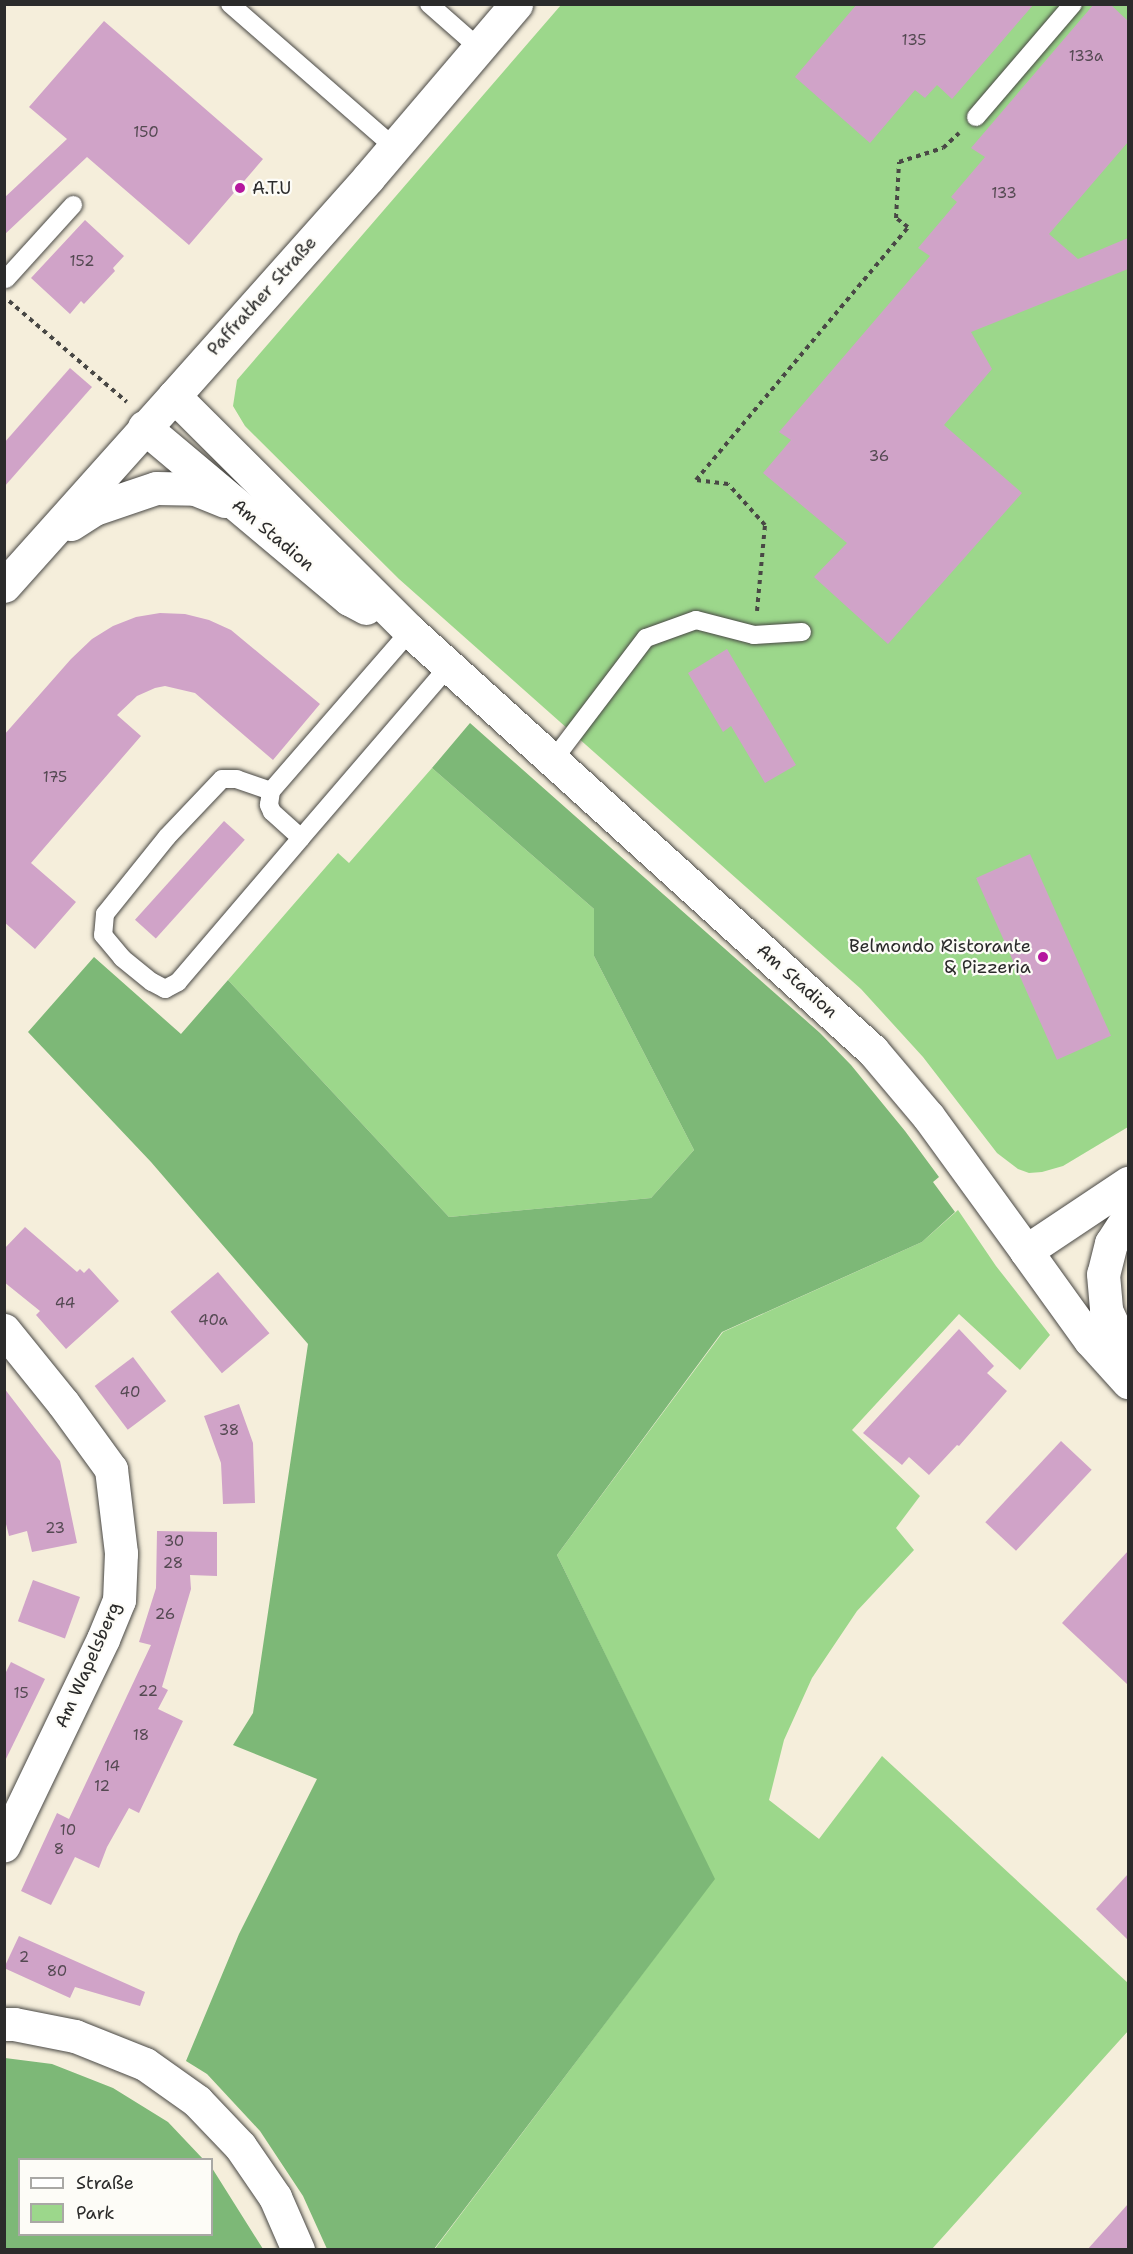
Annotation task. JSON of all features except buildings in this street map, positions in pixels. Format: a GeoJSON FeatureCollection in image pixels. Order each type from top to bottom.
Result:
{"type":"FeatureCollection","features":[{"type":"Feature","properties":{"kind":"main road","name":"Paffrather Straße"},"geometry":{"type":"LineString","coordinates":[[4,586],[394,147],[516,4]]}},
{"type":"Feature","properties":{"kind":"main road","name":"Am Stadion"},"geometry":{"type":"LineString","coordinates":[[174,396],[410,631],[554,759],[873,1051],[928,1116],[1090,1340],[1128,1382]]}},
{"type":"Feature","properties":{"kind":"main road","name":"Am Stadion"},"geometry":{"type":"LineString","coordinates":[[147,424],[349,599],[410,631]]}},
{"type":"Feature","properties":{"kind":"main road"},"geometry":{"type":"LineString","coordinates":[[47,540],[94,509],[128,495],[156,488],[195,489],[244,509]]}},
{"type":"Feature","properties":{"kind":"main road"},"geometry":{"type":"LineString","coordinates":[[1026,1251],[1128,1184]]}},
{"type":"Feature","properties":{"kind":"main road"},"geometry":{"type":"LineString","coordinates":[[1128,1217],[1112,1243],[1103,1274],[1106,1310],[1128,1358]]}},
{"type":"Feature","properties":{"kind":"main road","name":"Am Wapelsberg"},"geometry":{"type":"LineString","coordinates":[[4,1330],[63,1402],[111,1469],[121,1553],[118,1600],[103,1639],[4,1845]]}},
{"type":"Feature","properties":{"kind":"main road"},"geometry":{"type":"LineString","coordinates":[[4,2024],[75,2036],[145,2064],[197,2102],[240,2146],[275,2197],[298,2250]]}},
{"type":"Feature","properties":{"kind":"lane"},"geometry":{"type":"LineString","coordinates":[[230,4],[394,147]]}},
{"type":"Feature","properties":{"kind":"lane"},"geometry":{"type":"LineString","coordinates":[[429,4],[479,48]]}},
{"type":"Feature","properties":{"kind":"lane"},"geometry":{"type":"LineString","coordinates":[[976,117],[1073,4]]}},
{"type":"Feature","properties":{"kind":"lane"},"geometry":{"type":"LineString","coordinates":[[5,288],[73,205]]}},
{"type":"Feature","properties":{"kind":"lane"},"geometry":{"type":"LineString","coordinates":[[554,759],[646,638],[696,620],[754,635],[801,632]]}},
{"type":"Feature","properties":{"kind":"lane"},"geometry":{"type":"LineString","coordinates":[[301,838],[272,812],[269,805],[271,791],[410,631]]}},
{"type":"Feature","properties":{"kind":"lane"},"geometry":{"type":"LineString","coordinates":[[271,791],[237,779],[222,779],[167,837],[105,914],[103,935],[122,958],[152,982],[165,989],[178,982],[450,665]]}},
{"type":"Feature","properties":{"kind":"path"},"geometry":{"type":"LineString","coordinates":[[754,635],[765,525],[728,484],[696,480],[908,227],[896,218],[898,162],[943,148],[976,117]]}},
{"type":"Feature","properties":{"kind":"path"},"geometry":{"type":"LineString","coordinates":[[5,288],[147,424]]}},
{"type":"Feature","properties":{"kind":"green space"},"geometry":{"type":"Polygon","coordinates":[[[561,5],[1128,5],[1128,1127],[1063,1166],[1029,1173],[1018,1169],[997,1153],[923,1057],[861,989],[399,579],[245,426],[233,406],[237,380],[561,5]]]}},
{"type":"Feature","properties":{"kind":"green space"},"geometry":{"type":"Polygon","coordinates":[[[470,723],[820,1033],[851,1065],[905,1131],[939,1177],[933,1182],[955,1212],[922,1242],[722,1332],[557,1555],[715,1879],[434,2249],[327,2249],[303,2196],[260,2131],[207,2074],[186,2061],[239,1934],[317,1779],[233,1745],[253,1713],[308,1344],[151,1162],[28,1032],[94,957],[181,1034],[228,980],[449,1217],[651,1198],[694,1150],[594,956],[594,909],[432,768],[470,723]]]}},
{"type":"Feature","properties":{"kind":"green space"},"geometry":{"type":"Polygon","coordinates":[[[432,768],[594,909],[594,956],[694,1150],[651,1198],[449,1217],[228,980],[338,853],[349,863],[432,768]]]}},
{"type":"Feature","properties":{"kind":"green space"},"geometry":{"type":"Polygon","coordinates":[[[958,1210],[996,1266],[1050,1335],[1020,1370],[959,1314],[852,1430],[920,1496],[896,1528],[914,1550],[857,1611],[812,1678],[784,1740],[769,1800],[819,1839],[882,1756],[1128,1983],[1128,2031],[932,2249],[434,2250],[714,1879],[557,1555],[723,1332],[922,1242],[958,1210]]]}},
{"type":"Feature","properties":{"kind":"green space"},"geometry":{"type":"Polygon","coordinates":[[[5,2058],[52,2064],[113,2088],[168,2122],[202,2158],[18,2158],[18,2236],[213,2236],[213,2170],[263,2249],[5,2249],[5,2058]]]}},
{"type":"Feature","properties":{"kind":"place","name":"A.T.U"},"geometry":{"type":"Point","coordinates":[240,188]}},
{"type":"Feature","properties":{"kind":"place","name":"Belmondo Ristorante & Pizzeria"},"geometry":{"type":"Point","coordinates":[1043,957]}}]}
